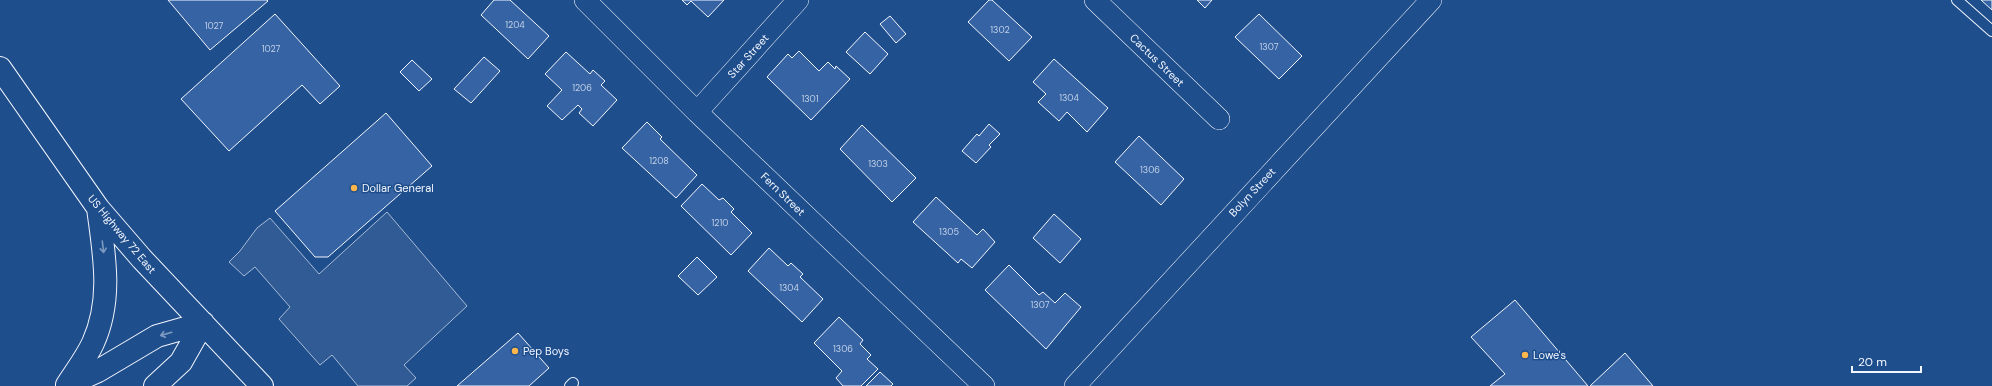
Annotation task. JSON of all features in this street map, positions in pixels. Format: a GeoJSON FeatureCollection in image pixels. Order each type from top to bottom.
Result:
{"type":"FeatureCollection","features":[{"type":"Feature","properties":{"kind":"highway","name":"US Highway 72 East"},"geometry":{"type":"LineString","coordinates":[[4,73],[98,208],[142,259],[262,386]]}},
{"type":"Feature","properties":{"kind":"highway"},"geometry":{"type":"LineString","coordinates":[[65,385],[93,343],[104,309],[106,272],[98,208]]}},
{"type":"Feature","properties":{"kind":"highway"},"geometry":{"type":"LineString","coordinates":[[65,385],[98,371],[157,336],[203,323]]}},
{"type":"Feature","properties":{"kind":"highway"},"geometry":{"type":"LineString","coordinates":[[155,386],[181,362],[203,323]]}},
{"type":"Feature","properties":{"kind":"street","name":"Fern Street"},"geometry":{"type":"LineString","coordinates":[[585,0],[697,112],[984,386]]}},
{"type":"Feature","properties":{"kind":"street","name":"Star Street"},"geometry":{"type":"LineString","coordinates":[[697,112],[798,0]]}},
{"type":"Feature","properties":{"kind":"street","name":"Cactus Street"},"geometry":{"type":"LineString","coordinates":[[1095,0],[1220,119]]}},
{"type":"Feature","properties":{"kind":"street","name":"Bolyn Street"},"geometry":{"type":"LineString","coordinates":[[1075,386],[1431,0]]}},
{"type":"Feature","properties":{"kind":"lane"},"geometry":{"type":"LineString","coordinates":[[1957,0],[1992,31]]}},
{"type":"Feature","properties":{"kind":"shaded area"},"geometry":{"type":"Polygon","coordinates":[[[387,212],[467,306],[404,365],[416,378],[407,386],[358,386],[332,355],[320,365],[279,319],[290,307],[255,267],[244,276],[229,262],[240,251],[257,228],[270,218],[319,274],[387,212]]]}},
{"type":"Feature","properties":{"kind":"building"},"geometry":{"type":"Polygon","coordinates":[[[168,0],[267,0],[268,1],[210,50],[168,0]]]}},
{"type":"Feature","properties":{"kind":"building"},"geometry":{"type":"Polygon","coordinates":[[[494,0],[510,0],[549,36],[528,59],[481,15],[494,0]]]}},
{"type":"Feature","properties":{"kind":"building"},"geometry":{"type":"Polygon","coordinates":[[[682,0],[724,0],[708,17],[691,1],[687,5],[682,0]]]}},
{"type":"Feature","properties":{"kind":"building"},"geometry":{"type":"Polygon","coordinates":[[[989,0],[992,0],[1032,37],[1009,61],[968,22],[989,0]]]}},
{"type":"Feature","properties":{"kind":"building"},"geometry":{"type":"Polygon","coordinates":[[[1197,0],[1212,0],[1205,8],[1197,0]]]}},
{"type":"Feature","properties":{"kind":"building"},"geometry":{"type":"Polygon","coordinates":[[[1981,0],[1992,0],[1992,10],[1981,0]]]}},
{"type":"Feature","properties":{"kind":"building"},"geometry":{"type":"Polygon","coordinates":[[[275,14],[340,86],[320,104],[302,85],[229,151],[181,99],[275,14]]]}},
{"type":"Feature","properties":{"kind":"building"},"geometry":{"type":"Polygon","coordinates":[[[1259,14],[1302,56],[1279,79],[1235,37],[1259,14]]]}},
{"type":"Feature","properties":{"kind":"building"},"geometry":{"type":"Polygon","coordinates":[[[890,16],[906,34],[896,43],[880,24],[890,16]]]}},
{"type":"Feature","properties":{"kind":"building"},"geometry":{"type":"Polygon","coordinates":[[[865,32],[888,54],[870,74],[846,52],[865,32]]]}},
{"type":"Feature","properties":{"kind":"building"},"geometry":{"type":"Polygon","coordinates":[[[799,51],[819,71],[828,62],[835,69],[836,66],[850,79],[811,120],[767,77],[788,54],[792,58],[799,51]]]}},
{"type":"Feature","properties":{"kind":"building"},"geometry":{"type":"Polygon","coordinates":[[[566,52],[590,74],[593,70],[605,81],[601,85],[617,100],[593,126],[579,113],[582,109],[578,105],[562,120],[547,106],[562,90],[545,74],[566,52]]]}},
{"type":"Feature","properties":{"kind":"building"},"geometry":{"type":"Polygon","coordinates":[[[484,57],[500,71],[471,103],[454,89],[484,57]]]}},
{"type":"Feature","properties":{"kind":"building"},"geometry":{"type":"Polygon","coordinates":[[[1054,59],[1108,108],[1087,132],[1067,112],[1059,121],[1038,102],[1046,94],[1033,82],[1054,59]]]}},
{"type":"Feature","properties":{"kind":"building"},"geometry":{"type":"Polygon","coordinates":[[[412,60],[432,79],[419,91],[400,72],[412,60]]]}},
{"type":"Feature","properties":{"kind":"building","name":"Dollar General"},"geometry":{"type":"Polygon","coordinates":[[[386,113],[432,166],[328,257],[315,257],[275,211],[386,113]]]}},
{"type":"Feature","properties":{"kind":"building"},"geometry":{"type":"Polygon","coordinates":[[[647,122],[662,137],[660,139],[697,175],[676,198],[622,148],[647,122]]]}},
{"type":"Feature","properties":{"kind":"building"},"geometry":{"type":"Polygon","coordinates":[[[989,124],[1000,134],[989,145],[991,147],[976,163],[962,151],[977,134],[979,136],[989,124]]]}},
{"type":"Feature","properties":{"kind":"building"},"geometry":{"type":"Polygon","coordinates":[[[862,125],[916,178],[892,202],[840,149],[862,125]]]}},
{"type":"Feature","properties":{"kind":"building"},"geometry":{"type":"Polygon","coordinates":[[[1139,136],[1184,179],[1161,205],[1115,162],[1139,136]]]}},
{"type":"Feature","properties":{"kind":"building"},"geometry":{"type":"Polygon","coordinates":[[[702,184],[719,200],[723,198],[734,209],[731,212],[752,233],[731,255],[681,206],[702,184]]]}},
{"type":"Feature","properties":{"kind":"building"},"geometry":{"type":"Polygon","coordinates":[[[936,197],[977,235],[983,229],[995,242],[972,268],[961,259],[958,263],[913,222],[936,197]]]}},
{"type":"Feature","properties":{"kind":"building"},"geometry":{"type":"Polygon","coordinates":[[[1054,214],[1081,239],[1060,263],[1033,238],[1054,214]]]}},
{"type":"Feature","properties":{"kind":"building"},"geometry":{"type":"Polygon","coordinates":[[[769,248],[788,266],[791,263],[803,274],[800,277],[823,299],[802,322],[748,271],[769,248]]]}},
{"type":"Feature","properties":{"kind":"building"},"geometry":{"type":"Polygon","coordinates":[[[697,257],[717,277],[698,295],[678,276],[697,257]]]}},
{"type":"Feature","properties":{"kind":"building"},"geometry":{"type":"Polygon","coordinates":[[[1009,265],[1039,295],[1043,292],[1055,303],[1065,293],[1081,307],[1046,349],[985,290],[1009,265]]]}},
{"type":"Feature","properties":{"kind":"building","name":"Lowe's"},"geometry":{"type":"Polygon","coordinates":[[[1515,300],[1588,386],[1490,386],[1505,374],[1471,337],[1515,300]]]}},
{"type":"Feature","properties":{"kind":"building"},"geometry":{"type":"Polygon","coordinates":[[[839,317],[863,340],[860,344],[871,355],[867,359],[878,369],[861,386],[843,386],[836,378],[842,371],[814,343],[839,317]]]}},
{"type":"Feature","properties":{"kind":"building","name":"Pep Boys"},"geometry":{"type":"Polygon","coordinates":[[[518,333],[549,368],[529,386],[457,386],[518,333]]]}},
{"type":"Feature","properties":{"kind":"building"},"geometry":{"type":"Polygon","coordinates":[[[1625,353],[1653,386],[1590,386],[1625,353]]]}},
{"type":"Feature","properties":{"kind":"building"},"geometry":{"type":"Polygon","coordinates":[[[880,372],[893,384],[891,386],[866,386],[880,372]]]}},
{"type":"Feature","properties":{"kind":"place","name":"Dollar General"},"geometry":{"type":"Point","coordinates":[354,188]}},
{"type":"Feature","properties":{"kind":"place","name":"Pep Boys"},"geometry":{"type":"Point","coordinates":[515,351]}},
{"type":"Feature","properties":{"kind":"place","name":"Lowe's"},"geometry":{"type":"Point","coordinates":[1525,355]}}]}
